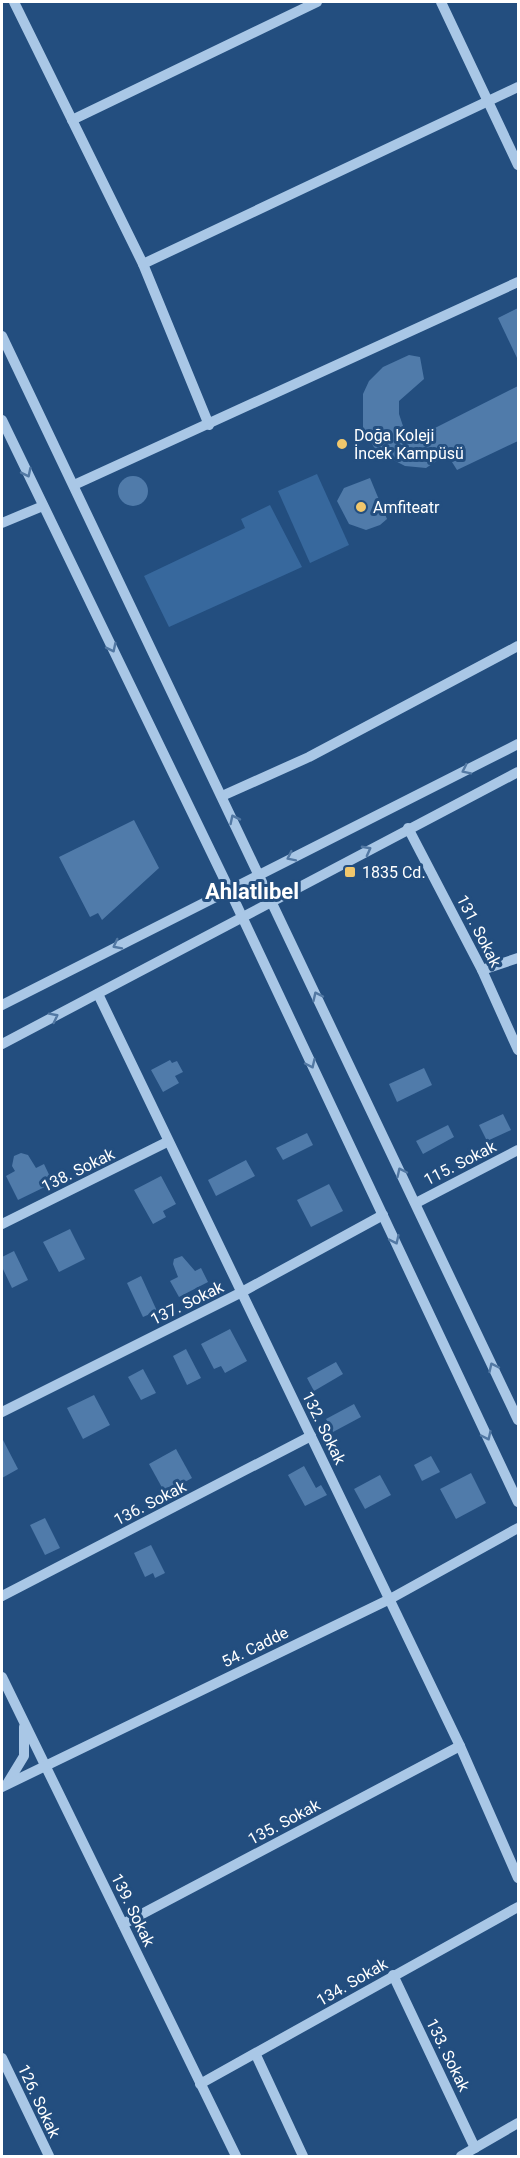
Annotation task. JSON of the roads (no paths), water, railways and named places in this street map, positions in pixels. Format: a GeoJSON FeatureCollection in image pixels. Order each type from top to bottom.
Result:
{"type":"FeatureCollection","features":[{"type":"Feature","properties":{"kind":"street"},"geometry":{"type":"LineString","coordinates":[[14,2],[143,264],[209,425]]}},
{"type":"Feature","properties":{"kind":"street"},"geometry":{"type":"LineString","coordinates":[[72,120],[317,2]]}},
{"type":"Feature","properties":{"kind":"street"},"geometry":{"type":"LineString","coordinates":[[441,2],[519,165]]}},
{"type":"Feature","properties":{"kind":"street"},"geometry":{"type":"LineString","coordinates":[[143,264],[519,87]]}},
{"type":"Feature","properties":{"kind":"street"},"geometry":{"type":"LineString","coordinates":[[74,485],[519,282]]}},
{"type":"Feature","properties":{"kind":"street"},"geometry":{"type":"LineString","coordinates":[[2,336],[519,1420]]}},
{"type":"Feature","properties":{"kind":"street"},"geometry":{"type":"LineString","coordinates":[[2,420],[229,889],[240,917],[519,1502]]}},
{"type":"Feature","properties":{"kind":"street"},"geometry":{"type":"LineString","coordinates":[[2,523],[43,506]]}},
{"type":"Feature","properties":{"kind":"street"},"geometry":{"type":"LineString","coordinates":[[222,796],[309,757],[519,646]]}},
{"type":"Feature","properties":{"kind":"street"},"geometry":{"type":"LineString","coordinates":[[2,1005],[259,873],[519,744]]}},
{"type":"Feature","properties":{"kind":"street"},"geometry":{"type":"LineString","coordinates":[[2,1044],[408,828],[519,772]]}},
{"type":"Feature","properties":{"kind":"street","name":"131. Sokak"},"geometry":{"type":"LineString","coordinates":[[408,828],[483,970],[519,1050]]}},
{"type":"Feature","properties":{"kind":"street"},"geometry":{"type":"LineString","coordinates":[[483,970],[519,958]]}},
{"type":"Feature","properties":{"kind":"street","name":"132. Sokak"},"geometry":{"type":"LineString","coordinates":[[98,994],[167,1142],[390,1599],[460,1746],[519,1878]]}},
{"type":"Feature","properties":{"kind":"street","name":"138. Sokak"},"geometry":{"type":"LineString","coordinates":[[2,1224],[167,1142]]}},
{"type":"Feature","properties":{"kind":"street","name":"115. Sokak"},"geometry":{"type":"LineString","coordinates":[[416,1203],[519,1150]]}},
{"type":"Feature","properties":{"kind":"street","name":"137. Sokak"},"geometry":{"type":"LineString","coordinates":[[2,1412],[240,1293],[383,1215]]}},
{"type":"Feature","properties":{"kind":"street","name":"136. Sokak"},"geometry":{"type":"LineString","coordinates":[[2,1596],[311,1436]]}},
{"type":"Feature","properties":{"kind":"street","name":"54. Cadde"},"geometry":{"type":"LineString","coordinates":[[4,1786],[390,1599],[519,1528]]}},
{"type":"Feature","properties":{"kind":"street","name":"139. Sokak"},"geometry":{"type":"LineString","coordinates":[[2,1677],[24,1727],[46,1765],[236,2157]]}},
{"type":"Feature","properties":{"kind":"street"},"geometry":{"type":"LineString","coordinates":[[4,1786],[24,1756],[24,1727]]}},
{"type":"Feature","properties":{"kind":"street","name":"135. Sokak"},"geometry":{"type":"LineString","coordinates":[[123,1924],[460,1746]]}},
{"type":"Feature","properties":{"kind":"street","name":"134. Sokak"},"geometry":{"type":"LineString","coordinates":[[200,2084],[256,2055],[393,1975],[519,1907]]}},
{"type":"Feature","properties":{"kind":"street","name":"133. Sokak"},"geometry":{"type":"LineString","coordinates":[[393,1975],[476,2148]]}},
{"type":"Feature","properties":{"kind":"street"},"geometry":{"type":"LineString","coordinates":[[256,2055],[303,2157]]}},
{"type":"Feature","properties":{"kind":"street","name":"126. Sokak"},"geometry":{"type":"LineString","coordinates":[[2,2059],[48,2157]]}},
{"type":"Feature","properties":{"kind":"street"},"geometry":{"type":"LineString","coordinates":[[461,2157],[519,2123]]}},
{"type":"Feature","properties":{"kind":"place","name":"Doğa Koleji İncek Kampüsü"},"geometry":{"type":"Point","coordinates":[342,444]}},
{"type":"Feature","properties":{"kind":"place","name":"Amfiteatr"},"geometry":{"type":"Point","coordinates":[361,507]}},
{"type":"Feature","properties":{"kind":"place","name":"1835 Cd."},"geometry":{"type":"Point","coordinates":[350,872]}},
{"type":"Feature","properties":{"kind":"district","name":"Ahlatlıbel"},"geometry":{"type":"Point","coordinates":[252,891]}}]}
